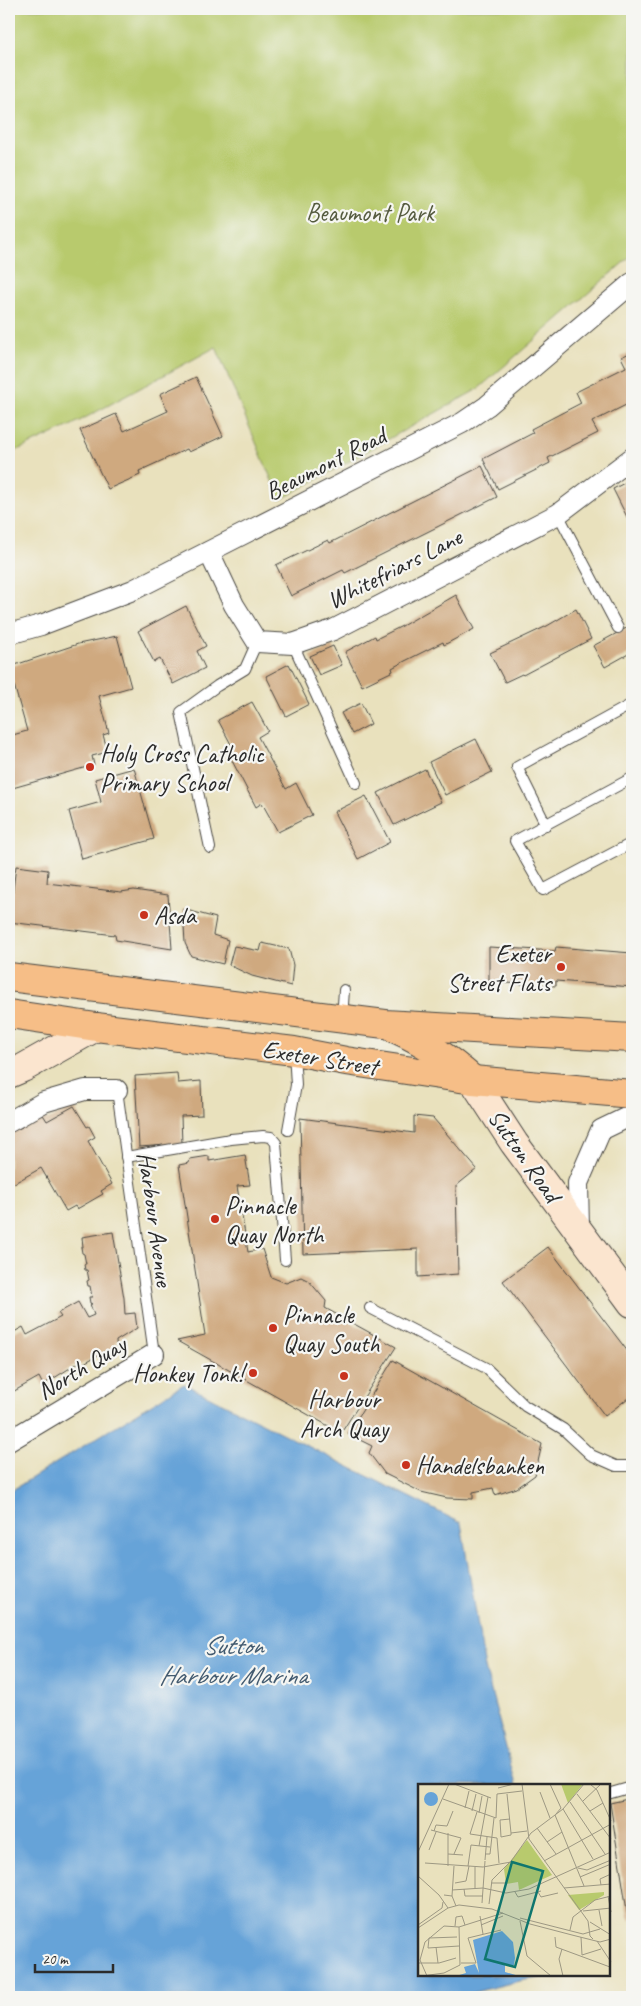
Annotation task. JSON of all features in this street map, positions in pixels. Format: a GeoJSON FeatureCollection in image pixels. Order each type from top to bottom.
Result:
{"type":"FeatureCollection","features":[{"type":"Feature","properties":{"kind":"main road","name":"Exeter Street"},"geometry":{"type":"LineString","coordinates":[[9,977],[385,1024],[632,1038]]}},
{"type":"Feature","properties":{"kind":"main road","name":"Exeter Street"},"geometry":{"type":"LineString","coordinates":[[9,1014],[96,1027],[294,1051],[346,1061],[474,1080],[632,1094]]}},
{"type":"Feature","properties":{"kind":"main road"},"geometry":{"type":"LineString","coordinates":[[385,1024],[417,1038],[448,1058],[474,1080]]}},
{"type":"Feature","properties":{"kind":"street","name":"Beaumont Road"},"geometry":{"type":"LineString","coordinates":[[9,634],[133,590],[475,414],[487,406],[632,283]]}},
{"type":"Feature","properties":{"kind":"street","name":"Whitefriars Lane"},"geometry":{"type":"LineString","coordinates":[[257,642],[293,644],[333,630],[558,514],[632,458]]}},
{"type":"Feature","properties":{"kind":"street"},"geometry":{"type":"LineString","coordinates":[[209,552],[234,605],[257,642]]}},
{"type":"Feature","properties":{"kind":"street"},"geometry":{"type":"LineString","coordinates":[[9,1074],[96,1027]]}},
{"type":"Feature","properties":{"kind":"street","name":"Sutton Road"},"geometry":{"type":"LineString","coordinates":[[474,1080],[514,1143],[632,1303]]}},
{"type":"Feature","properties":{"kind":"street"},"geometry":{"type":"LineString","coordinates":[[9,1122],[44,1102],[85,1090],[117,1090]]}},
{"type":"Feature","properties":{"kind":"street","name":"Sutton Road"},"geometry":{"type":"LineString","coordinates":[[579,1229],[578,1183],[601,1130],[632,1115]]}},
{"type":"Feature","properties":{"kind":"street","name":"North Quay"},"geometry":{"type":"LineString","coordinates":[[9,1441],[154,1354]]}},
{"type":"Feature","properties":{"kind":"lane"},"geometry":{"type":"LineString","coordinates":[[558,514],[618,628]]}},
{"type":"Feature","properties":{"kind":"lane"},"geometry":{"type":"LineString","coordinates":[[210,848],[180,712],[245,669],[257,642]]}},
{"type":"Feature","properties":{"kind":"lane"},"geometry":{"type":"LineString","coordinates":[[293,644],[356,783]]}},
{"type":"Feature","properties":{"kind":"lane"},"geometry":{"type":"LineString","coordinates":[[546,825],[517,767],[632,704]]}},
{"type":"Feature","properties":{"kind":"lane"},"geometry":{"type":"LineString","coordinates":[[632,778],[515,841],[543,890],[632,843]]}},
{"type":"Feature","properties":{"kind":"lane"},"geometry":{"type":"LineString","coordinates":[[342,1019],[344,990]]}},
{"type":"Feature","properties":{"kind":"lane"},"geometry":{"type":"LineString","coordinates":[[288,1130],[296,1085],[294,1051]]}},
{"type":"Feature","properties":{"kind":"lane","name":"Harbour Avenue"},"geometry":{"type":"LineString","coordinates":[[117,1090],[154,1354]]}},
{"type":"Feature","properties":{"kind":"lane"},"geometry":{"type":"LineString","coordinates":[[126,1157],[231,1139],[271,1137],[276,1143],[284,1260]]}},
{"type":"Feature","properties":{"kind":"lane"},"geometry":{"type":"LineString","coordinates":[[370,1308],[486,1368],[525,1406],[563,1429],[591,1455],[616,1466],[632,1466]]}},
{"type":"Feature","properties":{"kind":"lane"},"geometry":{"type":"LineString","coordinates":[[611,1793],[632,1787]]}},
{"type":"Feature","properties":{"kind":"green space","name":"Beaumont Park"},"geometry":{"type":"Polygon","coordinates":[[[9,9],[632,9],[632,255],[478,389],[280,500],[216,347],[72,425],[9,454],[9,9]]]}},
{"type":"Feature","properties":{"kind":"water","name":"Sutton Harbour Marina"},"geometry":{"type":"Polygon","coordinates":[[[184,1384],[461,1523],[485,1668],[516,1784],[418,1784],[418,1976],[551,1976],[519,1981],[455,1997],[9,1997],[9,1492],[184,1384]]]}},
{"type":"Feature","properties":{"kind":"building"},"geometry":{"type":"Polygon","coordinates":[[[632,352],[632,402],[592,422],[598,433],[548,458],[550,463],[498,489],[483,459],[533,433],[531,429],[581,403],[576,392],[626,367],[621,357],[632,352]]]}},
{"type":"Feature","properties":{"kind":"building"},"geometry":{"type":"Polygon","coordinates":[[[196,377],[223,436],[189,452],[187,449],[139,471],[140,475],[108,489],[80,430],[116,414],[124,431],[168,411],[160,394],[196,377]]]}},
{"type":"Feature","properties":{"kind":"building"},"geometry":{"type":"Polygon","coordinates":[[[482,466],[497,497],[345,573],[343,570],[291,596],[276,565],[328,540],[330,543],[482,466]]]}},
{"type":"Feature","properties":{"kind":"building"},"geometry":{"type":"Polygon","coordinates":[[[632,479],[632,527],[613,489],[632,479]]]}},
{"type":"Feature","properties":{"kind":"building"},"geometry":{"type":"Polygon","coordinates":[[[456,595],[474,629],[444,645],[443,642],[405,661],[392,668],[393,671],[362,686],[345,652],[375,636],[376,639],[402,626],[456,595]]]}},
{"type":"Feature","properties":{"kind":"building"},"geometry":{"type":"Polygon","coordinates":[[[186,606],[206,646],[197,651],[205,668],[173,684],[160,659],[154,662],[138,631],[186,606]]]}},
{"type":"Feature","properties":{"kind":"building"},"geometry":{"type":"Polygon","coordinates":[[[576,609],[591,639],[523,675],[505,682],[490,653],[547,626],[576,609]]]}},
{"type":"Feature","properties":{"kind":"building"},"geometry":{"type":"Polygon","coordinates":[[[632,625],[632,652],[605,667],[593,646],[632,625]]]}},
{"type":"Feature","properties":{"kind":"building"},"geometry":{"type":"Polygon","coordinates":[[[117,636],[131,687],[99,696],[109,733],[103,735],[108,752],[92,756],[94,765],[9,789],[9,736],[27,731],[9,667],[78,644],[117,636]]]}},
{"type":"Feature","properties":{"kind":"building"},"geometry":{"type":"Polygon","coordinates":[[[333,646],[342,665],[319,675],[310,656],[333,646]]]}},
{"type":"Feature","properties":{"kind":"building"},"geometry":{"type":"Polygon","coordinates":[[[289,664],[309,704],[286,716],[266,676],[289,664]]]}},
{"type":"Feature","properties":{"kind":"building"},"geometry":{"type":"Polygon","coordinates":[[[252,702],[268,731],[258,737],[286,789],[296,783],[312,815],[278,832],[262,803],[256,807],[227,751],[233,748],[218,720],[252,702]]]}},
{"type":"Feature","properties":{"kind":"building"},"geometry":{"type":"Polygon","coordinates":[[[361,703],[371,724],[352,734],[341,713],[361,703]]]}},
{"type":"Feature","properties":{"kind":"building"},"geometry":{"type":"Polygon","coordinates":[[[476,739],[492,772],[445,795],[429,762],[476,739]]]}},
{"type":"Feature","properties":{"kind":"building"},"geometry":{"type":"Polygon","coordinates":[[[134,768],[154,839],[82,859],[69,811],[101,802],[95,779],[134,768]]]}},
{"type":"Feature","properties":{"kind":"building"},"geometry":{"type":"Polygon","coordinates":[[[425,769],[441,802],[394,825],[378,793],[425,769]]]}},
{"type":"Feature","properties":{"kind":"building"},"geometry":{"type":"Polygon","coordinates":[[[366,796],[390,842],[358,859],[334,812],[366,796]]]}},
{"type":"Feature","properties":{"kind":"building","name":"Asda"},"geometry":{"type":"Polygon","coordinates":[[[16,866],[48,870],[47,883],[121,892],[134,890],[168,895],[172,949],[116,940],[115,935],[9,922],[16,866]]]}},
{"type":"Feature","properties":{"kind":"building"},"geometry":{"type":"Polygon","coordinates":[[[183,909],[216,918],[213,935],[228,940],[223,964],[191,956],[185,943],[183,909]]]}},
{"type":"Feature","properties":{"kind":"building"},"geometry":{"type":"Polygon","coordinates":[[[262,943],[289,949],[293,965],[291,986],[252,976],[229,965],[234,946],[260,951],[262,943]]]}},
{"type":"Feature","properties":{"kind":"building","name":"Exeter Street Flats"},"geometry":{"type":"Polygon","coordinates":[[[489,947],[555,951],[556,947],[632,953],[632,987],[556,981],[556,986],[489,982],[489,947]]]}},
{"type":"Feature","properties":{"kind":"building"},"geometry":{"type":"Polygon","coordinates":[[[177,1073],[178,1083],[201,1081],[202,1115],[181,1116],[182,1144],[139,1147],[135,1076],[177,1073]]]}},
{"type":"Feature","properties":{"kind":"building"},"geometry":{"type":"Polygon","coordinates":[[[74,1106],[95,1137],[88,1141],[112,1184],[101,1191],[103,1194],[77,1209],[75,1206],[66,1211],[41,1168],[9,1186],[9,1131],[16,1126],[18,1129],[22,1127],[21,1125],[42,1113],[47,1121],[74,1106]]]}},
{"type":"Feature","properties":{"kind":"building"},"geometry":{"type":"Polygon","coordinates":[[[414,1116],[433,1118],[477,1169],[456,1186],[458,1274],[418,1277],[418,1249],[303,1254],[300,1118],[414,1133],[414,1116]]]}},
{"type":"Feature","properties":{"kind":"building"},"geometry":{"type":"Polygon","coordinates":[[[245,1155],[250,1185],[237,1186],[248,1252],[262,1249],[271,1277],[286,1283],[301,1277],[309,1281],[326,1301],[325,1308],[396,1347],[341,1433],[177,1341],[205,1335],[179,1165],[189,1163],[190,1159],[209,1156],[209,1161],[245,1155]]]}},
{"type":"Feature","properties":{"kind":"building"},"geometry":{"type":"Polygon","coordinates":[[[113,1232],[125,1314],[135,1313],[137,1328],[116,1341],[117,1351],[109,1356],[106,1351],[80,1365],[78,1363],[43,1385],[39,1377],[9,1394],[9,1330],[14,1332],[23,1327],[27,1335],[61,1317],[58,1313],[78,1302],[87,1318],[94,1315],[90,1304],[92,1304],[89,1297],[92,1297],[90,1286],[88,1286],[87,1281],[89,1280],[87,1270],[85,1270],[84,1264],[86,1264],[81,1247],[83,1247],[82,1237],[113,1232]]]}},
{"type":"Feature","properties":{"kind":"building"},"geometry":{"type":"Polygon","coordinates":[[[548,1247],[632,1357],[632,1395],[605,1416],[503,1281],[548,1247]]]}},
{"type":"Feature","properties":{"kind":"building"},"geometry":{"type":"Polygon","coordinates":[[[393,1360],[542,1444],[535,1475],[517,1488],[495,1495],[493,1488],[473,1492],[473,1499],[447,1498],[421,1492],[385,1474],[369,1453],[372,1446],[348,1434],[393,1360]]]}},
{"type":"Feature","properties":{"kind":"building"},"geometry":{"type":"Polygon","coordinates":[[[632,1798],[632,1921],[628,1917],[611,1803],[632,1798]]]}},
{"type":"Feature","properties":{"kind":"place","name":"Holy Cross Catholic Primary School"},"geometry":{"type":"Point","coordinates":[90,767]}},
{"type":"Feature","properties":{"kind":"place","name":"Asda"},"geometry":{"type":"Point","coordinates":[144,915]}},
{"type":"Feature","properties":{"kind":"place","name":"Exeter Street Flats"},"geometry":{"type":"Point","coordinates":[561,967]}},
{"type":"Feature","properties":{"kind":"place","name":"Pinnacle Quay North"},"geometry":{"type":"Point","coordinates":[215,1219]}},
{"type":"Feature","properties":{"kind":"place","name":"Pinnacle Quay South"},"geometry":{"type":"Point","coordinates":[273,1328]}},
{"type":"Feature","properties":{"kind":"place","name":"Honkey Tonk!"},"geometry":{"type":"Point","coordinates":[253,1373]}},
{"type":"Feature","properties":{"kind":"place","name":"Harbour Arch Quay"},"geometry":{"type":"Point","coordinates":[344,1376]}},
{"type":"Feature","properties":{"kind":"place","name":"Handelsbanken"},"geometry":{"type":"Point","coordinates":[406,1465]}}]}
